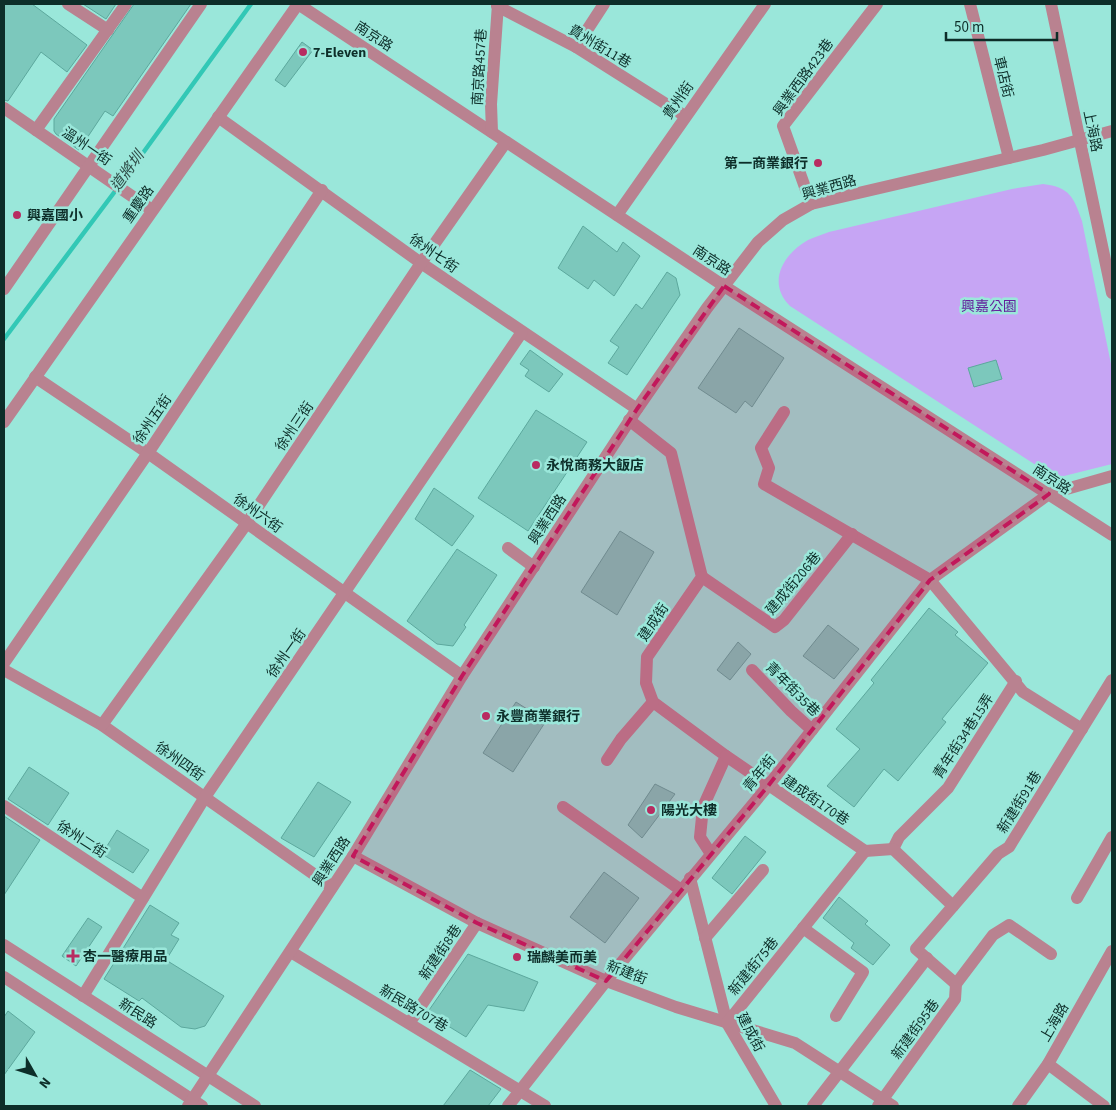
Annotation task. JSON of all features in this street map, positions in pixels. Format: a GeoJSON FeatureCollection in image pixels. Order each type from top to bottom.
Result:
{"type":"FeatureCollection","features":[{"type":"Feature","properties":{"kind":"street"},"geometry":{"type":"LineString","coordinates":[[68,4],[108,30]]}},
{"type":"Feature","properties":{"kind":"street"},"geometry":{"type":"LineString","coordinates":[[36,130],[126,4]]}},
{"type":"Feature","properties":{"kind":"street"},"geometry":{"type":"LineString","coordinates":[[4,289],[201,4]]}},
{"type":"Feature","properties":{"kind":"street","name":"重慶路"},"geometry":{"type":"LineString","coordinates":[[4,422],[298,4]]}},
{"type":"Feature","properties":{"kind":"street","name":"南京路"},"geometry":{"type":"LineString","coordinates":[[298,4],[724,286],[1112,535]]}},
{"type":"Feature","properties":{"kind":"street"},"geometry":{"type":"LineString","coordinates":[[576,47],[604,4]]}},
{"type":"Feature","properties":{"kind":"street","name":"貴州街"},"geometry":{"type":"LineString","coordinates":[[617,215],[765,4]]}},
{"type":"Feature","properties":{"kind":"street","name":"興業西路423巷"},"geometry":{"type":"LineString","coordinates":[[812,204],[783,126],[877,4]]}},
{"type":"Feature","properties":{"kind":"street","name":"車店街"},"geometry":{"type":"LineString","coordinates":[[970,4],[1009,158]]}},
{"type":"Feature","properties":{"kind":"street","name":"上海路"},"geometry":{"type":"LineString","coordinates":[[1051,4],[1112,293]]}},
{"type":"Feature","properties":{"kind":"street","name":"南京路457巷"},"geometry":{"type":"LineString","coordinates":[[492,132],[491,104],[498,5]]}},
{"type":"Feature","properties":{"kind":"street","name":"貴州街11巷"},"geometry":{"type":"LineString","coordinates":[[498,5],[576,47],[685,116]]}},
{"type":"Feature","properties":{"kind":"street","name":"溫州一街"},"geometry":{"type":"LineString","coordinates":[[4,108],[152,210]]}},
{"type":"Feature","properties":{"kind":"street","name":"徐州七街"},"geometry":{"type":"LineString","coordinates":[[218,117],[421,263],[637,409]]}},
{"type":"Feature","properties":{"kind":"street","name":"興業西路"},"geometry":{"type":"LineString","coordinates":[[194,1104],[208,1076],[353,856],[462,676],[637,409],[724,286],[758,242],[783,220],[812,204],[1111,133]]}},
{"type":"Feature","properties":{"kind":"street","name":"徐州三街"},"geometry":{"type":"LineString","coordinates":[[102,725],[247,523],[421,263],[506,142]]}},
{"type":"Feature","properties":{"kind":"street","name":"徐州五街"},"geometry":{"type":"LineString","coordinates":[[4,663],[148,453],[322,190]]}},
{"type":"Feature","properties":{"kind":"street","name":"徐州一街"},"geometry":{"type":"LineString","coordinates":[[83,996],[205,797],[346,593],[522,332]]}},
{"type":"Feature","properties":{"kind":"street","name":"徐州六街"},"geometry":{"type":"LineString","coordinates":[[35,377],[148,453],[462,676]]}},
{"type":"Feature","properties":{"kind":"street"},"geometry":{"type":"LineString","coordinates":[[784,412],[762,448],[769,468],[764,484],[930,580],[1016,681],[1023,692],[1082,729]]}},
{"type":"Feature","properties":{"kind":"street"},"geometry":{"type":"LineString","coordinates":[[630,420],[672,453],[702,577]]}},
{"type":"Feature","properties":{"kind":"street","name":"青年街"},"geometry":{"type":"LineString","coordinates":[[606,981],[768,786],[930,580],[1049,494],[1112,476]]}},
{"type":"Feature","properties":{"kind":"street","name":"建成街206巷"},"geometry":{"type":"LineString","coordinates":[[702,577],[776,627],[784,620],[852,534]]}},
{"type":"Feature","properties":{"kind":"street"},"geometry":{"type":"LineString","coordinates":[[508,548],[534,567]]}},
{"type":"Feature","properties":{"kind":"street","name":"建成街"},"geometry":{"type":"LineString","coordinates":[[653,702],[646,683],[647,656],[702,577]]}},
{"type":"Feature","properties":{"kind":"street","name":"徐州四街"},"geometry":{"type":"LineString","coordinates":[[4,670],[102,725],[332,886]]}},
{"type":"Feature","properties":{"kind":"street","name":"青年街35巷"},"geometry":{"type":"LineString","coordinates":[[752,670],[812,730]]}},
{"type":"Feature","properties":{"kind":"street","name":"新建街91巷"},"geometry":{"type":"LineString","coordinates":[[928,958],[916,949],[998,854],[1009,847],[1112,680]]}},
{"type":"Feature","properties":{"kind":"street","name":"青年街34巷15弄"},"geometry":{"type":"LineString","coordinates":[[893,849],[899,837],[948,788],[1016,681]]}},
{"type":"Feature","properties":{"kind":"street"},"geometry":{"type":"LineString","coordinates":[[607,760],[653,702],[726,756],[703,807],[700,836],[711,854]]}},
{"type":"Feature","properties":{"kind":"street","name":"建成街170巷"},"geometry":{"type":"LineString","coordinates":[[726,756],[865,851]]}},
{"type":"Feature","properties":{"kind":"street","name":"徐州二街"},"geometry":{"type":"LineString","coordinates":[[4,806],[144,898]]}},
{"type":"Feature","properties":{"kind":"street"},"geometry":{"type":"LineString","coordinates":[[563,807],[680,890]]}},
{"type":"Feature","properties":{"kind":"street"},"geometry":{"type":"LineString","coordinates":[[1076,898],[1112,837]]}},
{"type":"Feature","properties":{"kind":"street"},"geometry":{"type":"LineString","coordinates":[[865,851],[893,849],[953,906]]}},
{"type":"Feature","properties":{"kind":"street","name":"新建街75巷"},"geometry":{"type":"LineString","coordinates":[[727,1023],[865,851]]}},
{"type":"Feature","properties":{"kind":"street","name":"新建街"},"geometry":{"type":"LineString","coordinates":[[353,856],[477,923],[606,981],[727,1023],[795,1043],[842,1072],[885,1104]]}},
{"type":"Feature","properties":{"kind":"street"},"geometry":{"type":"LineString","coordinates":[[705,938],[763,870]]}},
{"type":"Feature","properties":{"kind":"street","name":"建成街"},"geometry":{"type":"LineString","coordinates":[[690,878],[727,1023],[776,1106]]}},
{"type":"Feature","properties":{"kind":"street","name":"新建街8巷"},"geometry":{"type":"LineString","coordinates":[[410,1022],[477,923]]}},
{"type":"Feature","properties":{"kind":"street","name":"新建街95巷"},"geometry":{"type":"LineString","coordinates":[[885,1104],[955,999],[956,984],[993,935],[1008,924],[1051,954]]}},
{"type":"Feature","properties":{"kind":"street"},"geometry":{"type":"LineString","coordinates":[[803,928],[863,972],[836,1016]]}},
{"type":"Feature","properties":{"kind":"street","name":"新民路"},"geometry":{"type":"LineString","coordinates":[[4,945],[255,1106]]}},
{"type":"Feature","properties":{"kind":"street","name":"上海路"},"geometry":{"type":"LineString","coordinates":[[1018,1106],[1048,1064],[1112,951]]}},
{"type":"Feature","properties":{"kind":"street","name":"新民路707巷"},"geometry":{"type":"LineString","coordinates":[[291,952],[410,1022],[545,1106]]}},
{"type":"Feature","properties":{"kind":"street"},"geometry":{"type":"LineString","coordinates":[[813,1106],[842,1072],[928,958],[956,984]]}},
{"type":"Feature","properties":{"kind":"street"},"geometry":{"type":"LineString","coordinates":[[4,976],[194,1104]]}},
{"type":"Feature","properties":{"kind":"street"},"geometry":{"type":"LineString","coordinates":[[508,1106],[521,1092],[606,981]]}},
{"type":"Feature","properties":{"kind":"street"},"geometry":{"type":"LineString","coordinates":[[1048,1064],[1104,1106]]}},
{"type":"Feature","properties":{"kind":"highlighted area"},"geometry":{"type":"Polygon","coordinates":[[[724,286],[1049,494],[930,580],[768,786],[606,981],[477,923],[353,856],[462,676],[637,409],[724,286]]]}},
{"type":"Feature","properties":{"kind":"green space","name":"興嘉公園"},"geometry":{"type":"Polygon","coordinates":[[[1043,184],[1059,188],[1070,195],[1082,221],[1112,369],[1112,464],[1056,478],[790,306],[779,288],[781,270],[785,261],[791,253],[808,240],[829,232],[1012,189],[1043,184]]]}},
{"type":"Feature","properties":{"kind":"building"},"geometry":{"type":"Polygon","coordinates":[[[4,4],[32,4],[87,45],[67,72],[41,52],[8,101],[4,100],[4,4]]]}},
{"type":"Feature","properties":{"kind":"building"},"geometry":{"type":"Polygon","coordinates":[[[83,4],[116,4],[106,19],[83,4]]]}},
{"type":"Feature","properties":{"kind":"building"},"geometry":{"type":"Polygon","coordinates":[[[134,4],[191,4],[113,116],[105,111],[79,150],[56,134],[54,131],[54,119],[134,4]]]}},
{"type":"Feature","properties":{"kind":"building"},"geometry":{"type":"Polygon","coordinates":[[[302,42],[313,50],[285,87],[275,80],[302,42]]]}},
{"type":"Feature","properties":{"kind":"building"},"geometry":{"type":"Polygon","coordinates":[[[583,226],[617,252],[623,242],[640,256],[614,296],[594,280],[588,289],[558,268],[583,226]]]}},
{"type":"Feature","properties":{"kind":"building"},"geometry":{"type":"Polygon","coordinates":[[[667,272],[676,278],[680,295],[627,375],[608,363],[619,347],[610,341],[636,304],[642,309],[667,272]]]}},
{"type":"Feature","properties":{"kind":"building"},"geometry":{"type":"Polygon","coordinates":[[[739,328],[784,358],[752,407],[745,401],[736,413],[698,388],[739,328]]]}},
{"type":"Feature","properties":{"kind":"building"},"geometry":{"type":"Polygon","coordinates":[[[530,350],[563,374],[549,392],[525,376],[529,370],[520,364],[530,350]]]}},
{"type":"Feature","properties":{"kind":"building"},"geometry":{"type":"Polygon","coordinates":[[[996,360],[1002,379],[974,387],[968,368],[996,360]]]}},
{"type":"Feature","properties":{"kind":"building","name":"永悅商務大飯店"},"geometry":{"type":"Polygon","coordinates":[[[536,410],[587,442],[528,531],[478,498],[536,410]]]}},
{"type":"Feature","properties":{"kind":"building"},"geometry":{"type":"Polygon","coordinates":[[[434,488],[474,516],[452,546],[415,519],[434,488]]]}},
{"type":"Feature","properties":{"kind":"building"},"geometry":{"type":"Polygon","coordinates":[[[620,531],[654,552],[617,615],[581,592],[620,531]]]}},
{"type":"Feature","properties":{"kind":"building"},"geometry":{"type":"Polygon","coordinates":[[[457,549],[497,575],[464,625],[466,627],[453,646],[437,644],[407,621],[457,549]]]}},
{"type":"Feature","properties":{"kind":"building"},"geometry":{"type":"Polygon","coordinates":[[[929,608],[958,632],[955,635],[988,663],[942,719],[946,722],[898,781],[884,769],[854,807],[827,786],[860,749],[836,729],[874,683],[871,680],[929,608]]]}},
{"type":"Feature","properties":{"kind":"building"},"geometry":{"type":"Polygon","coordinates":[[[828,625],[859,649],[834,679],[803,656],[828,625]]]}},
{"type":"Feature","properties":{"kind":"building"},"geometry":{"type":"Polygon","coordinates":[[[738,642],[751,654],[730,680],[717,670],[738,642]]]}},
{"type":"Feature","properties":{"kind":"building"},"geometry":{"type":"Polygon","coordinates":[[[516,702],[546,721],[513,772],[483,753],[516,702]]]}},
{"type":"Feature","properties":{"kind":"building"},"geometry":{"type":"Polygon","coordinates":[[[29,767],[69,793],[48,825],[8,799],[29,767]]]}},
{"type":"Feature","properties":{"kind":"building"},"geometry":{"type":"Polygon","coordinates":[[[318,782],[351,802],[314,857],[281,838],[318,782]]]}},
{"type":"Feature","properties":{"kind":"building","name":"陽光大樓"},"geometry":{"type":"Polygon","coordinates":[[[655,784],[675,794],[642,838],[628,825],[655,784]]]}},
{"type":"Feature","properties":{"kind":"building"},"geometry":{"type":"Polygon","coordinates":[[[4,816],[40,840],[4,895],[4,816]]]}},
{"type":"Feature","properties":{"kind":"building"},"geometry":{"type":"Polygon","coordinates":[[[117,830],[149,850],[133,873],[102,854],[117,830]]]}},
{"type":"Feature","properties":{"kind":"building"},"geometry":{"type":"Polygon","coordinates":[[[745,836],[766,852],[732,894],[712,878],[745,836]]]}},
{"type":"Feature","properties":{"kind":"building"},"geometry":{"type":"Polygon","coordinates":[[[604,872],[639,898],[605,943],[570,917],[604,872]]]}},
{"type":"Feature","properties":{"kind":"building"},"geometry":{"type":"Polygon","coordinates":[[[839,897],[868,921],[865,924],[890,945],[873,965],[851,948],[854,943],[823,918],[839,897]]]}},
{"type":"Feature","properties":{"kind":"building"},"geometry":{"type":"Polygon","coordinates":[[[150,905],[179,923],[171,935],[179,939],[166,960],[224,996],[205,1026],[195,1029],[181,1027],[142,998],[139,1001],[104,979],[150,905]]]}},
{"type":"Feature","properties":{"kind":"building"},"geometry":{"type":"Polygon","coordinates":[[[88,918],[102,927],[76,966],[62,956],[88,918]]]}},
{"type":"Feature","properties":{"kind":"building"},"geometry":{"type":"Polygon","coordinates":[[[468,954],[538,982],[524,1011],[488,1005],[466,1037],[427,1013],[468,954]]]}},
{"type":"Feature","properties":{"kind":"building"},"geometry":{"type":"Polygon","coordinates":[[[8,1011],[35,1032],[4,1075],[4,1017],[8,1011]]]}},
{"type":"Feature","properties":{"kind":"building"},"geometry":{"type":"Polygon","coordinates":[[[470,1070],[501,1089],[488,1106],[443,1106],[470,1070]]]}},
{"type":"Feature","properties":{"kind":"waterway","name":"道將圳"},"geometry":{"type":"LineString","coordinates":[[4,339],[119,186],[251,4]]}},
{"type":"Feature","properties":{"kind":"place","name":"7-Eleven"},"geometry":{"type":"Point","coordinates":[303,52]}},
{"type":"Feature","properties":{"kind":"place","name":"第一商業銀行"},"geometry":{"type":"Point","coordinates":[818,163]}},
{"type":"Feature","properties":{"kind":"place","name":"興嘉國小"},"geometry":{"type":"Point","coordinates":[17,215]}},
{"type":"Feature","properties":{"kind":"place","name":"永悅商務大飯店"},"geometry":{"type":"Point","coordinates":[536,465]}},
{"type":"Feature","properties":{"kind":"place","name":"永豐商業銀行"},"geometry":{"type":"Point","coordinates":[486,716]}},
{"type":"Feature","properties":{"kind":"place","name":"陽光大樓"},"geometry":{"type":"Point","coordinates":[651,810]}},
{"type":"Feature","properties":{"kind":"place","name":"杏一醫療用品"},"geometry":{"type":"Point","coordinates":[73,956]}},
{"type":"Feature","properties":{"kind":"place","name":"瑞麟美而美"},"geometry":{"type":"Point","coordinates":[517,957]}}]}
